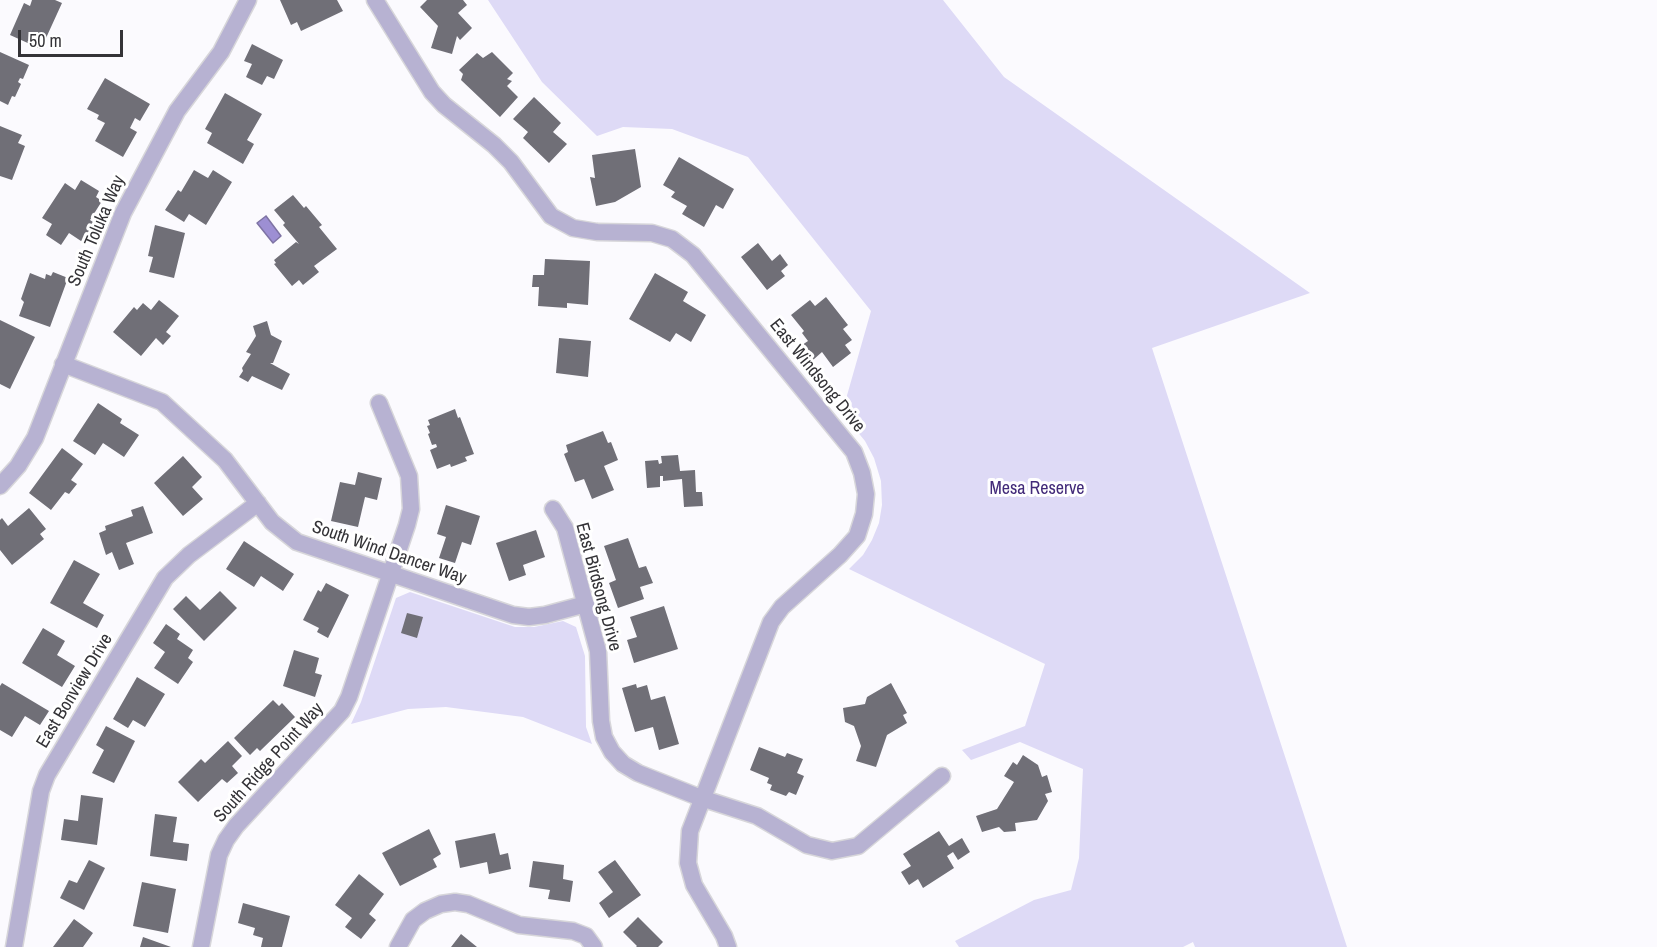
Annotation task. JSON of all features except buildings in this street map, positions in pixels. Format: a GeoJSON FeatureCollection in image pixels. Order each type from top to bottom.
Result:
{"type":"FeatureCollection","features":[{"type":"Feature","properties":{"kind":"street","name":"South Toluka Way"},"geometry":{"type":"LineString","coordinates":[[0,486],[18,466],[36,438],[123,213],[177,111],[221,52],[248,0]]}},
{"type":"Feature","properties":{"kind":"street","name":"East Windsong Drive"},"geometry":{"type":"LineString","coordinates":[[375,0],[432,92],[511,162],[551,216],[573,228],[652,233],[672,240],[693,255],[854,452],[862,473],[866,494],[864,514],[857,536],[840,555],[782,607],[771,622],[690,831],[688,863],[694,885],[728,947]]}},
{"type":"Feature","properties":{"kind":"street","name":"South Wind Dancer Way"},"geometry":{"type":"LineString","coordinates":[[63,364],[162,402],[225,460],[272,522],[297,542],[513,615],[529,617],[545,615],[586,604]]}},
{"type":"Feature","properties":{"kind":"street","name":"South Ridge Point Way"},"geometry":{"type":"LineString","coordinates":[[201,947],[219,855],[226,840],[342,711],[349,697],[407,525],[411,509],[409,476],[379,404]]}},
{"type":"Feature","properties":{"kind":"street","name":"East Bonview Drive"},"geometry":{"type":"LineString","coordinates":[[14,947],[41,791],[47,776],[165,578],[189,555],[258,503]]}},
{"type":"Feature","properties":{"kind":"street","name":"East Birdsong Drive"},"geometry":{"type":"LineString","coordinates":[[553,509],[565,528],[598,651],[604,737],[612,752],[624,765],[638,773],[701,798],[757,816],[807,845],[832,851],[858,846],[942,776]]}},
{"type":"Feature","properties":{"kind":"street"},"geometry":{"type":"LineString","coordinates":[[398,947],[412,920],[441,904],[455,902],[468,904],[519,925],[573,931],[586,936],[593,945]]}},
{"type":"Feature","properties":{"kind":"green space","name":"Mesa Reserve"},"geometry":{"type":"Polygon","coordinates":[[[488,0],[943,0],[1004,77],[1310,293],[1152,348],[1347,947],[1195,947],[1193,942],[1183,947],[959,947],[955,941],[1034,900],[1071,890],[1079,858],[1083,769],[1020,742],[971,760],[962,750],[1025,726],[1045,664],[849,569],[863,555],[872,540],[879,523],[882,505],[881,481],[874,458],[865,441],[842,413],[871,311],[748,157],[672,129],[623,127],[597,136],[542,82],[488,0]]]}},
{"type":"Feature","properties":{"kind":"green space"},"geometry":{"type":"Polygon","coordinates":[[[410,592],[515,627],[534,627],[563,621],[576,627],[585,656],[586,727],[592,744],[523,717],[446,707],[408,709],[351,724],[361,702],[396,598],[410,592]]]}},
{"type":"Feature","properties":{"kind":"shaded area"},"geometry":{"type":"Polygon","coordinates":[[[266,216],[281,236],[273,243],[257,223],[266,216]]]}}]}
